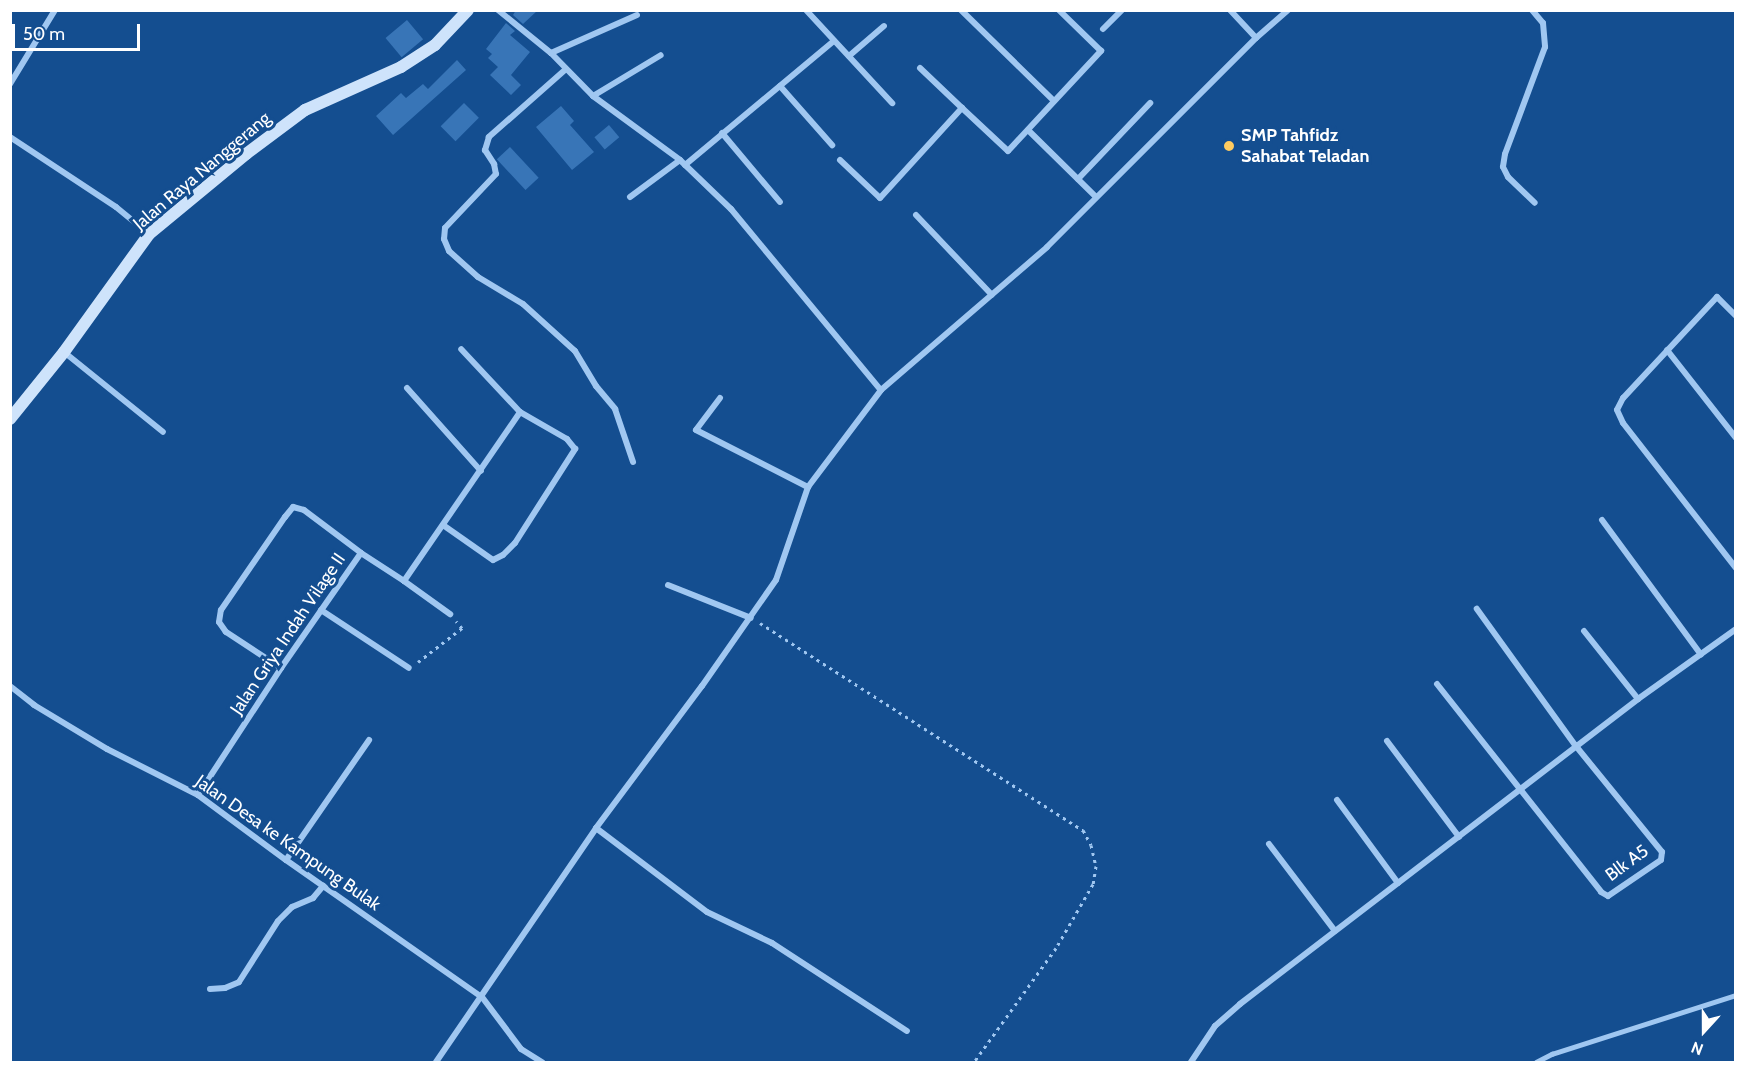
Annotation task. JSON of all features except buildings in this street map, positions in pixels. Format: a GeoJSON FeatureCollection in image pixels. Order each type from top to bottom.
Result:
{"type":"FeatureCollection","features":[{"type":"Feature","properties":{"kind":"street"},"geometry":{"type":"LineString","coordinates":[[10,84],[55,10]]}},
{"type":"Feature","properties":{"kind":"street","name":"Jalan Raya Nanggerang"},"geometry":{"type":"LineString","coordinates":[[10,419],[64,352],[149,234],[246,154],[306,110],[401,67],[435,45],[468,10]]}},
{"type":"Feature","properties":{"kind":"street"},"geometry":{"type":"LineString","coordinates":[[498,10],[551,53],[593,96],[682,162],[731,209],[881,390]]}},
{"type":"Feature","properties":{"kind":"street"},"geometry":{"type":"LineString","coordinates":[[806,10],[892,103]]}},
{"type":"Feature","properties":{"kind":"street"},"geometry":{"type":"LineString","coordinates":[[961,10],[1054,101]]}},
{"type":"Feature","properties":{"kind":"street"},"geometry":{"type":"LineString","coordinates":[[920,68],[1008,151],[1101,51],[1059,10]]}},
{"type":"Feature","properties":{"kind":"street"},"geometry":{"type":"LineString","coordinates":[[1103,29],[1122,10]]}},
{"type":"Feature","properties":{"kind":"street"},"geometry":{"type":"LineString","coordinates":[[1230,10],[1256,39]]}},
{"type":"Feature","properties":{"kind":"street"},"geometry":{"type":"LineString","coordinates":[[436,1062],[596,828],[751,618],[776,580],[808,487],[881,390],[1047,247],[1288,10]]}},
{"type":"Feature","properties":{"kind":"street"},"geometry":{"type":"LineString","coordinates":[[1532,10],[1543,23],[1545,47],[1505,154],[1503,167],[1508,177],[1535,203]]}},
{"type":"Feature","properties":{"kind":"street"},"geometry":{"type":"LineString","coordinates":[[551,53],[638,15]]}},
{"type":"Feature","properties":{"kind":"street"},"geometry":{"type":"LineString","coordinates":[[849,56],[884,26]]}},
{"type":"Feature","properties":{"kind":"street"},"geometry":{"type":"LineString","coordinates":[[630,197],[723,133],[834,41]]}},
{"type":"Feature","properties":{"kind":"street"},"geometry":{"type":"LineString","coordinates":[[593,96],[662,55]]}},
{"type":"Feature","properties":{"kind":"street"},"geometry":{"type":"LineString","coordinates":[[566,69],[489,137],[485,150],[494,164],[496,174],[445,228],[444,239],[449,250],[473,273],[523,304],[575,351],[596,386],[615,409],[633,462]]}},
{"type":"Feature","properties":{"kind":"street"},"geometry":{"type":"LineString","coordinates":[[780,86],[832,145]]}},
{"type":"Feature","properties":{"kind":"street"},"geometry":{"type":"LineString","coordinates":[[1078,179],[1150,103]]}},
{"type":"Feature","properties":{"kind":"street"},"geometry":{"type":"LineString","coordinates":[[840,160],[880,198],[962,108]]}},
{"type":"Feature","properties":{"kind":"street"},"geometry":{"type":"LineString","coordinates":[[1028,130],[1096,197]]}},
{"type":"Feature","properties":{"kind":"street"},"geometry":{"type":"LineString","coordinates":[[723,133],[780,202]]}},
{"type":"Feature","properties":{"kind":"street"},"geometry":{"type":"LineString","coordinates":[[11,139],[116,207],[149,234]]}},
{"type":"Feature","properties":{"kind":"street"},"geometry":{"type":"LineString","coordinates":[[916,215],[992,295]]}},
{"type":"Feature","properties":{"kind":"street"},"geometry":{"type":"LineString","coordinates":[[1736,316],[1721,298],[1717,297],[1623,398],[1617,410],[1623,423],[1736,568]]}},
{"type":"Feature","properties":{"kind":"street"},"geometry":{"type":"LineString","coordinates":[[442,525],[493,560],[503,555],[514,543],[575,449],[567,439],[520,412],[461,349]]}},
{"type":"Feature","properties":{"kind":"street"},"geometry":{"type":"LineString","coordinates":[[1667,350],[1736,438]]}},
{"type":"Feature","properties":{"kind":"street"},"geometry":{"type":"LineString","coordinates":[[64,352],[164,432]]}},
{"type":"Feature","properties":{"kind":"street"},"geometry":{"type":"LineString","coordinates":[[407,388],[481,471]]}},
{"type":"Feature","properties":{"kind":"street"},"geometry":{"type":"LineString","coordinates":[[720,398],[696,430],[808,487]]}},
{"type":"Feature","properties":{"kind":"street"},"geometry":{"type":"LineString","coordinates":[[404,581],[520,412]]}},
{"type":"Feature","properties":{"kind":"street"},"geometry":{"type":"LineString","coordinates":[[281,668],[226,632],[219,622],[221,610],[285,517],[293,507],[304,510],[361,553]]}},
{"type":"Feature","properties":{"kind":"street"},"geometry":{"type":"LineString","coordinates":[[1602,520],[1701,655]]}},
{"type":"Feature","properties":{"kind":"street","name":"Jalan Griya Indah Vilage II"},"geometry":{"type":"LineString","coordinates":[[198,795],[281,668],[361,553],[450,614]]}},
{"type":"Feature","properties":{"kind":"street"},"geometry":{"type":"LineString","coordinates":[[668,585],[751,618]]}},
{"type":"Feature","properties":{"kind":"street"},"geometry":{"type":"LineString","coordinates":[[1477,609],[1577,746]]}},
{"type":"Feature","properties":{"kind":"street"},"geometry":{"type":"LineString","coordinates":[[321,610],[409,668]]}},
{"type":"Feature","properties":{"kind":"street"},"geometry":{"type":"LineString","coordinates":[[1191,1062],[1215,1026],[1638,699],[1736,629]]}},
{"type":"Feature","properties":{"kind":"street"},"geometry":{"type":"LineString","coordinates":[[1584,631],[1638,699]]}},
{"type":"Feature","properties":{"kind":"street"},"geometry":{"type":"LineString","coordinates":[[1437,684],[1520,791]]}},
{"type":"Feature","properties":{"kind":"street","name":"Jalan Desa ke Kampung Bulak"},"geometry":{"type":"LineString","coordinates":[[10,686],[34,705],[107,749],[198,795],[286,860],[482,997],[521,1049],[542,1062]]}},
{"type":"Feature","properties":{"kind":"street"},"geometry":{"type":"LineString","coordinates":[[286,860],[369,740]]}},
{"type":"Feature","properties":{"kind":"street"},"geometry":{"type":"LineString","coordinates":[[1387,741],[1459,837]]}},
{"type":"Feature","properties":{"kind":"street","name":"Blk A5"},"geometry":{"type":"LineString","coordinates":[[1520,791],[1608,896],[1660,860],[1662,852],[1577,746]]}},
{"type":"Feature","properties":{"kind":"street"},"geometry":{"type":"LineString","coordinates":[[1337,800],[1398,883]]}},
{"type":"Feature","properties":{"kind":"street"},"geometry":{"type":"LineString","coordinates":[[596,828],[707,912],[772,944],[907,1031]]}},
{"type":"Feature","properties":{"kind":"street"},"geometry":{"type":"LineString","coordinates":[[1269,844],[1335,931]]}},
{"type":"Feature","properties":{"kind":"street"},"geometry":{"type":"LineString","coordinates":[[210,989],[225,988],[239,982],[278,921],[292,907],[313,898],[323,886]]}},
{"type":"Feature","properties":{"kind":"lane"},"geometry":{"type":"LineString","coordinates":[[1536,1062],[1552,1054],[1736,995]]}},
{"type":"Feature","properties":{"kind":"path"},"geometry":{"type":"LineString","coordinates":[[409,668],[462,628],[450,614]]}},
{"type":"Feature","properties":{"kind":"path"},"geometry":{"type":"LineString","coordinates":[[751,618],[807,651],[1083,830],[1091,846],[1096,866],[1093,884],[1056,948],[974,1062]]}},
{"type":"Feature","properties":{"kind":"place","name":"SMP Tahfidz Sahabat Teladan"},"geometry":{"type":"Point","coordinates":[1229,146]}}]}
